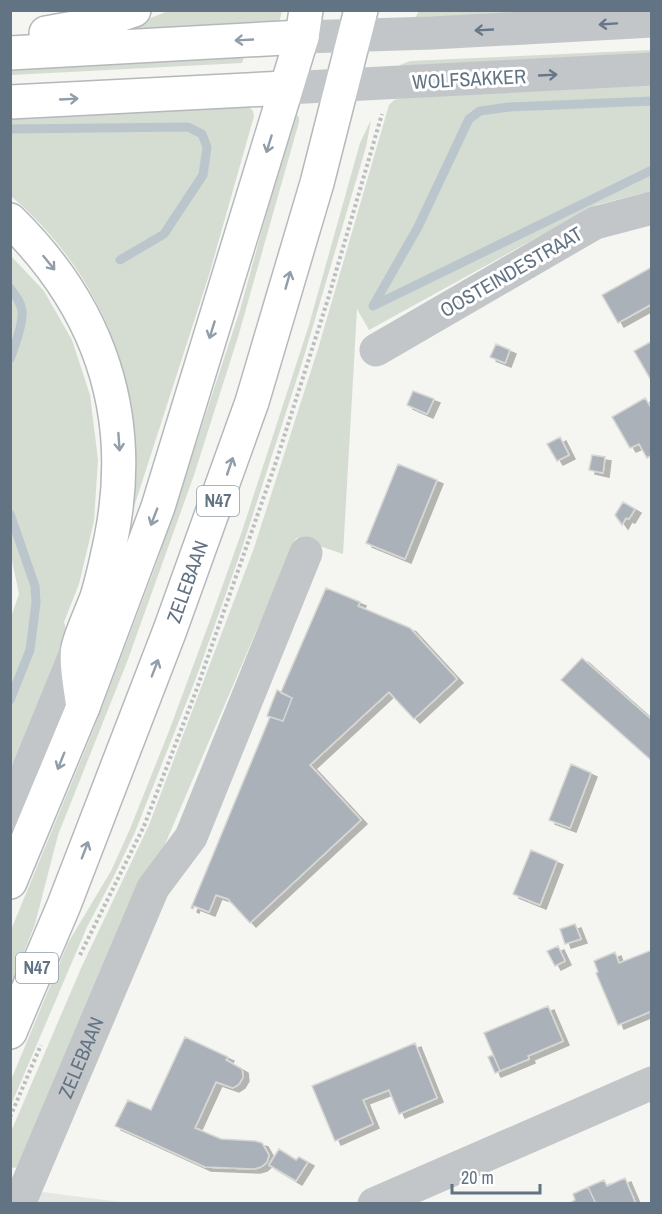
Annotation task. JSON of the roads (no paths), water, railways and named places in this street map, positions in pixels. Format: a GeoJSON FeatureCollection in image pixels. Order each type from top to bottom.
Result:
{"type":"FeatureCollection","features":[{"type":"Feature","properties":{"kind":"main road"},"geometry":{"type":"LineString","coordinates":[[10,35],[50,32],[91,25],[134,10]]}},
{"type":"Feature","properties":{"kind":"main road","name":"N47"},"geometry":{"type":"LineString","coordinates":[[342,86],[358,23]]}},
{"type":"Feature","properties":{"kind":"main road"},"geometry":{"type":"LineString","coordinates":[[10,53],[304,24],[158,507],[83,707],[10,882]]}},
{"type":"Feature","properties":{"kind":"main road","name":"ZELEBAAN"},"geometry":{"type":"LineString","coordinates":[[10,1032],[68,894],[217,502],[256,390],[342,86]]}},
{"type":"Feature","properties":{"kind":"main road"},"geometry":{"type":"LineString","coordinates":[[10,102],[286,88]]}},
{"type":"Feature","properties":{"kind":"main road"},"geometry":{"type":"LineString","coordinates":[[10,219],[56,271],[75,302],[95,341],[108,376],[117,422],[120,464],[111,538],[98,594],[77,650],[83,707]]}},
{"type":"Feature","properties":{"kind":"street"},"geometry":{"type":"LineString","coordinates":[[567,10],[572,10]]}},
{"type":"Feature","properties":{"kind":"street"},"geometry":{"type":"LineString","coordinates":[[304,24],[358,23],[432,33],[651,21]]}},
{"type":"Feature","properties":{"kind":"street","name":"WOLFSAKKER"},"geometry":{"type":"LineString","coordinates":[[286,88],[651,69]]}},
{"type":"Feature","properties":{"kind":"street","name":"OOSTEINDESTRAAT"},"geometry":{"type":"LineString","coordinates":[[376,350],[595,223],[651,208]]}},
{"type":"Feature","properties":{"kind":"street","name":"ZELEBAAN"},"geometry":{"type":"LineString","coordinates":[[19,1203],[153,888],[191,837],[306,553]]}},
{"type":"Feature","properties":{"kind":"street"},"geometry":{"type":"LineString","coordinates":[[10,814],[77,650]]}},
{"type":"Feature","properties":{"kind":"street"},"geometry":{"type":"LineString","coordinates":[[374,1203],[417,1195],[651,1083]]}},
{"type":"Feature","properties":{"kind":"waterway"},"geometry":{"type":"LineString","coordinates":[[373,306],[418,227],[469,119],[480,111],[509,107],[652,101]]}},
{"type":"Feature","properties":{"kind":"waterway"},"geometry":{"type":"LineString","coordinates":[[10,129],[188,127],[202,134],[207,147],[203,175],[164,234],[120,260]]}},
{"type":"Feature","properties":{"kind":"waterway"},"geometry":{"type":"LineString","coordinates":[[373,306],[652,170]]}},
{"type":"Feature","properties":{"kind":"waterway"},"geometry":{"type":"LineString","coordinates":[[10,288],[22,311],[20,328],[10,359]]}},
{"type":"Feature","properties":{"kind":"waterway"},"geometry":{"type":"LineString","coordinates":[[10,514],[35,586],[36,603],[30,650],[10,700]]}}]}
